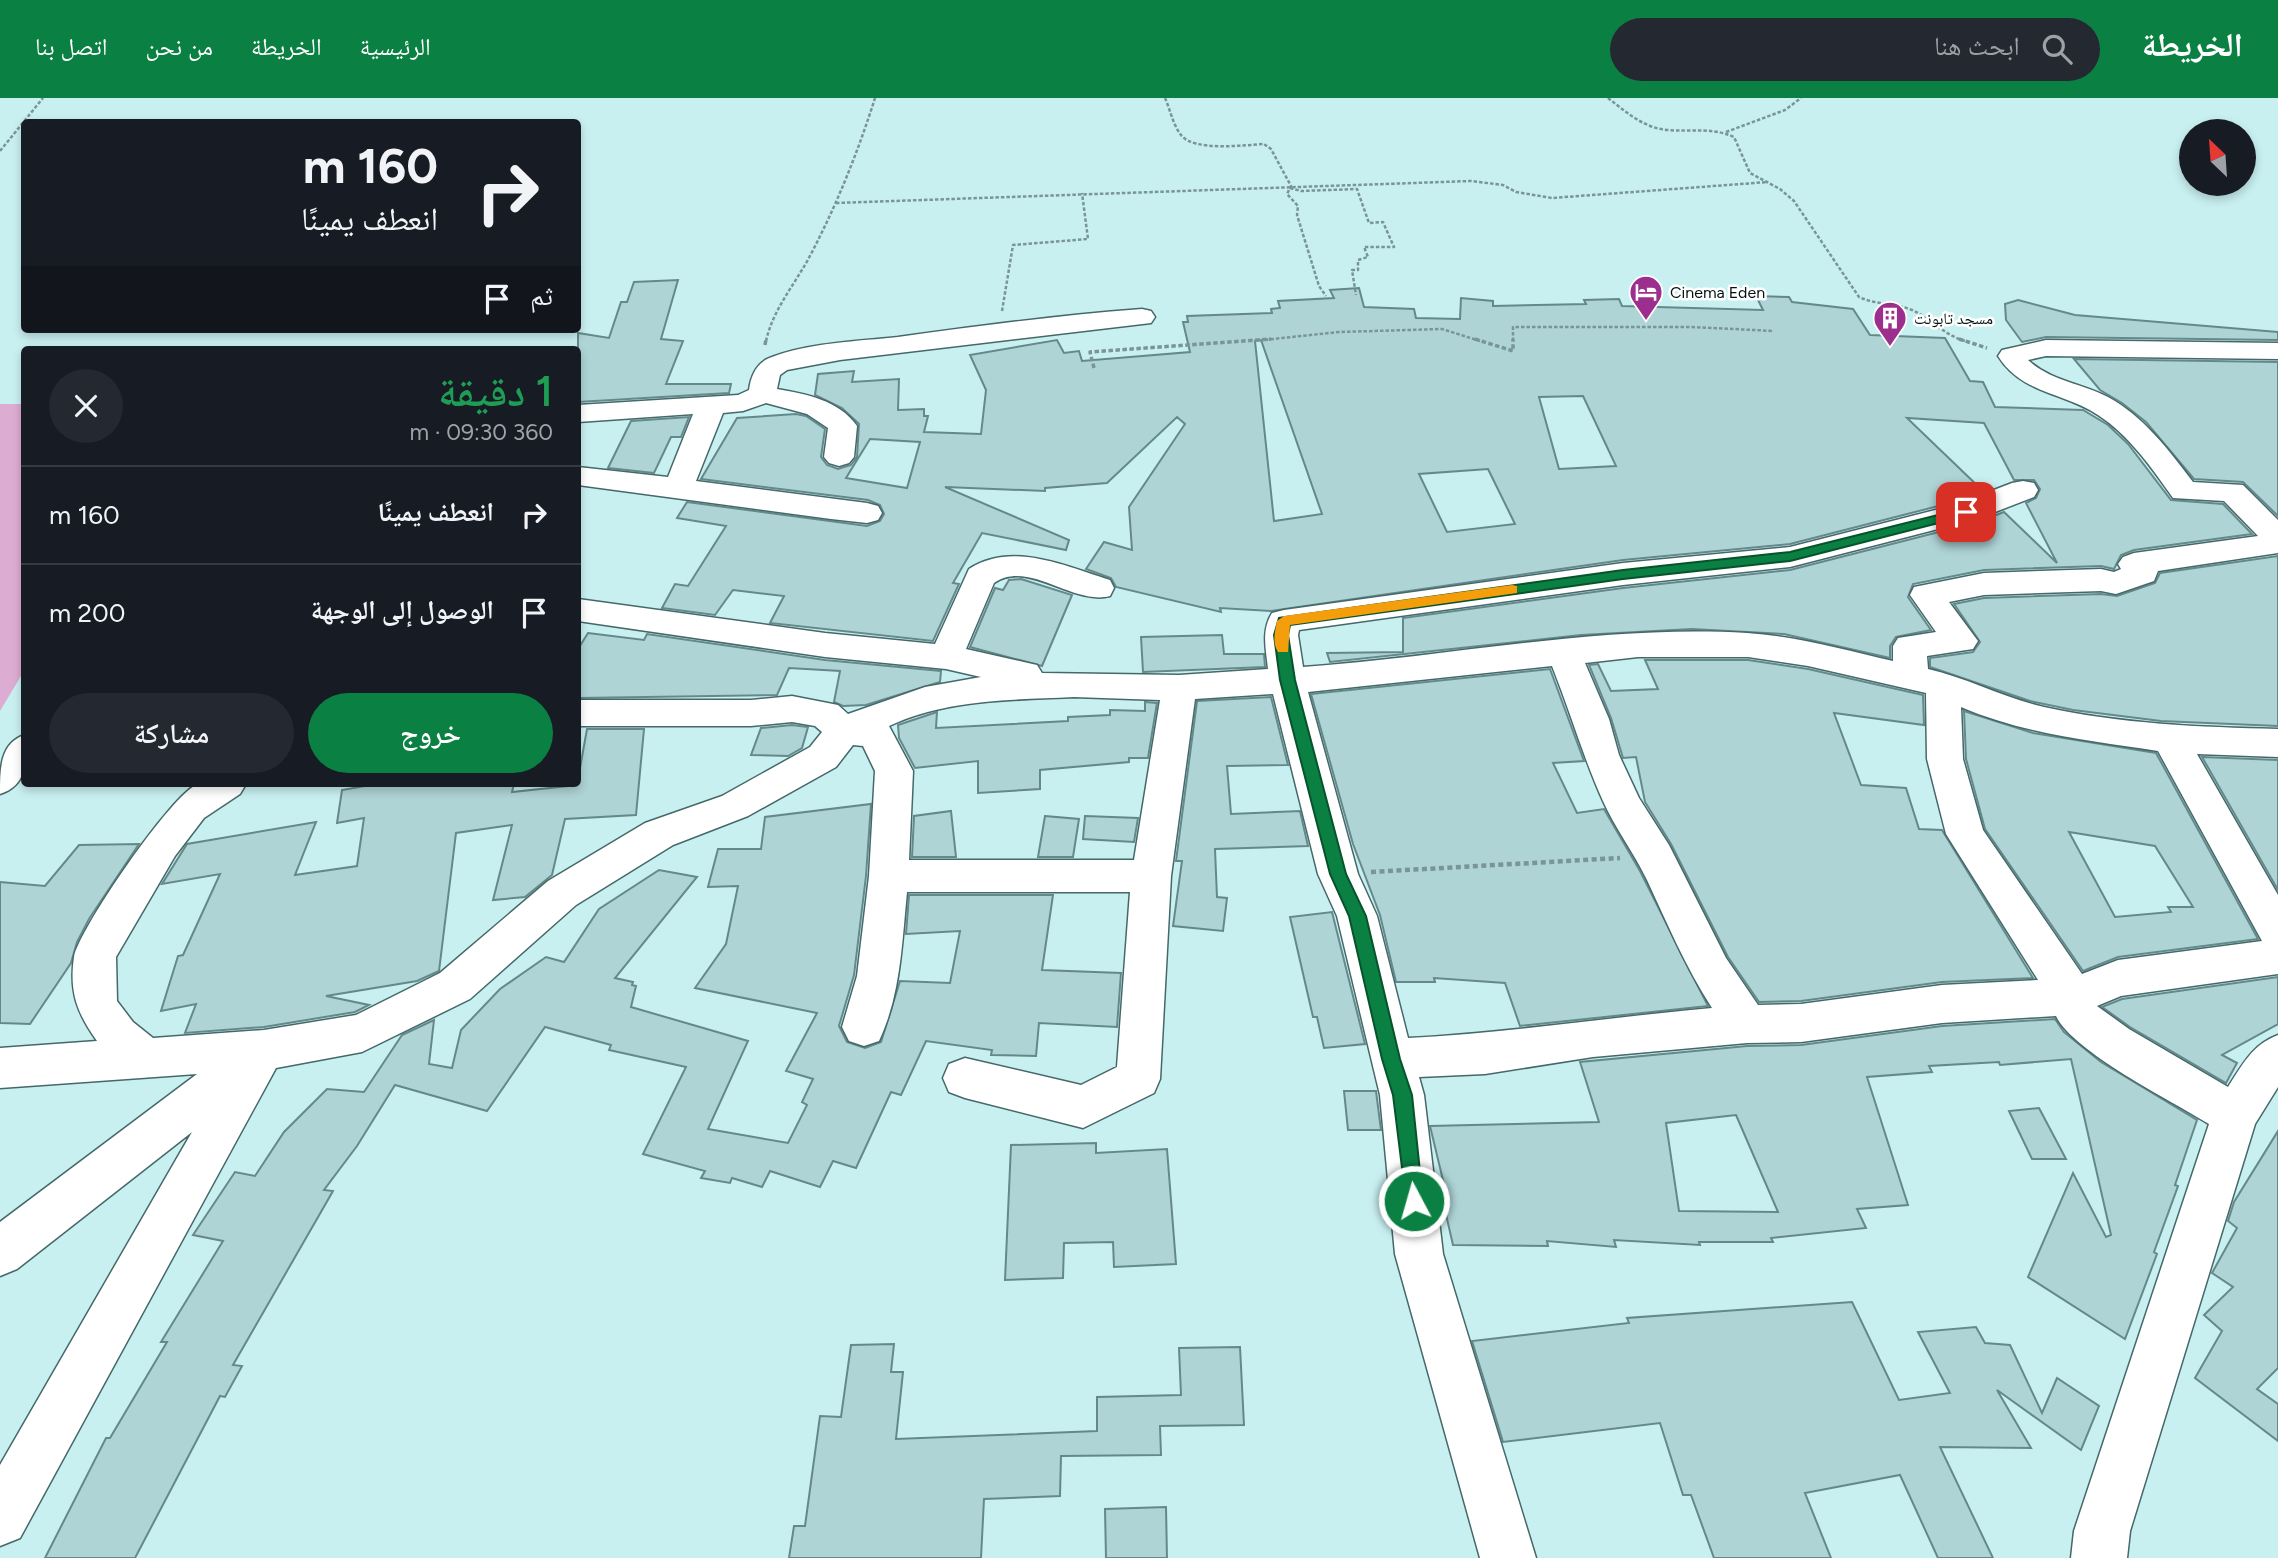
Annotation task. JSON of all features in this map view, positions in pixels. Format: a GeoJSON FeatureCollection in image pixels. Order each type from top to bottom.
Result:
{"type":"FeatureCollection","features":[{"type":"Feature","properties":{"kind":"street"},"geometry":{"type":"LineString","coordinates":[[581,413],[743,403],[766,382],[779,363],[840,352],[1074,322],[1142,317]]}},
{"type":"Feature","properties":{"kind":"street"},"geometry":{"type":"LineString","coordinates":[[2278,351],[2046,348],[2012,356],[2015,364],[2049,385],[2098,403],[2121,421],[2156,454],[2184,491],[2232,492],[2278,541]]}},
{"type":"Feature","properties":{"kind":"street"},"geometry":{"type":"LineString","coordinates":[[766,382],[835,417],[843,426],[839,457]]}},
{"type":"Feature","properties":{"kind":"street"},"geometry":{"type":"LineString","coordinates":[[678,489],[711,406]]}},
{"type":"Feature","properties":{"kind":"street"},"geometry":{"type":"LineString","coordinates":[[581,476],[643,482],[678,489],[867,513]]}},
{"type":"Feature","properties":{"kind":"street"},"geometry":{"type":"LineString","coordinates":[[1508,1558],[1419,1254],[1402,1095],[1357,916],[1338,874],[1287,680],[1281,635],[1284,621],[1623,574],[1790,557],[1904,530],[1966,512],[2023,490]]}},
{"type":"Feature","properties":{"kind":"street"},"geometry":{"type":"LineString","coordinates":[[2235,1115],[2114,1043],[2078,1016],[2074,996],[2028,932],[1965,834],[1927,681],[1910,646],[1961,641],[1926,595],[1984,584],[2101,580],[2116,583],[2143,573],[2134,564],[2278,541]]}},
{"type":"Feature","properties":{"kind":"street"},"geometry":{"type":"LineString","coordinates":[[946,657],[981,576],[989,568],[1002,565],[1022,567],[1098,588]]}},
{"type":"Feature","properties":{"kind":"street"},"geometry":{"type":"LineString","coordinates":[[581,610],[799,642],[946,657],[1074,684]]}},
{"type":"Feature","properties":{"kind":"street"},"geometry":{"type":"LineString","coordinates":[[0,1068],[264,1050],[362,1033],[455,986],[562,893],[659,834],[735,806],[823,757],[844,731],[886,712],[983,689],[1074,684],[1179,688],[1565,655],[1638,645],[1748,645],[1808,654],[1927,681],[2000,709],[2047,721],[2171,739],[2278,743]]}},
{"type":"Feature","properties":{"kind":"street"},"geometry":{"type":"LineString","coordinates":[[1565,655],[1591,719],[1601,755],[1623,804],[1655,856],[1711,971],[1747,1024]]}},
{"type":"Feature","properties":{"kind":"street"},"geometry":{"type":"LineString","coordinates":[[965,1078],[1083,1107],[1138,1079],[1152,876],[1179,688]]}},
{"type":"Feature","properties":{"kind":"street"},"geometry":{"type":"LineString","coordinates":[[581,713],[751,713],[792,709],[825,714],[844,731],[875,734],[894,771],[889,876],[878,976],[864,1027]]}},
{"type":"Feature","properties":{"kind":"street"},"geometry":{"type":"LineString","coordinates":[[2171,739],[2278,932]]}},
{"type":"Feature","properties":{"kind":"street"},"geometry":{"type":"LineString","coordinates":[[0,780],[21,753]]}},
{"type":"Feature","properties":{"kind":"street"},"geometry":{"type":"LineString","coordinates":[[146,1059],[118,1036],[96,1006],[95,955],[161,845],[191,807],[222,787]]}},
{"type":"Feature","properties":{"kind":"street"},"geometry":{"type":"LineString","coordinates":[[889,876],[1152,876]]}},
{"type":"Feature","properties":{"kind":"street"},"geometry":{"type":"LineString","coordinates":[[1391,1059],[1485,1054],[1593,1038],[1747,1024],[1801,1023],[1942,1004],[2074,996],[2118,978],[2278,956]]}},
{"type":"Feature","properties":{"kind":"street"},"geometry":{"type":"LineString","coordinates":[[0,1252],[264,1050]]}},
{"type":"Feature","properties":{"kind":"street"},"geometry":{"type":"LineString","coordinates":[[0,1518],[264,1050]]}},
{"type":"Feature","properties":{"kind":"street"},"geometry":{"type":"LineString","coordinates":[[2099,1558],[2102,1531],[2235,1115],[2268,1065],[2278,1055]]}},
{"type":"Feature","properties":{"kind":"path"},"geometry":{"type":"LineString","coordinates":[[26,119],[43,98]]}},
{"type":"Feature","properties":{"kind":"path"},"geometry":{"type":"LineString","coordinates":[[766,382],[765,343],[772,320],[788,298],[836,203],[875,98]]}},
{"type":"Feature","properties":{"kind":"path"},"geometry":{"type":"LineString","coordinates":[[1166,98],[1181,136],[1188,141],[1200,144],[1264,144],[1271,149],[1291,187],[1301,191],[1357,188],[1369,223],[1383,222],[1394,247],[1364,247],[1368,257],[1365,261],[1358,260],[1358,270],[1352,270],[1356,295]]}},
{"type":"Feature","properties":{"kind":"path"},"geometry":{"type":"LineString","coordinates":[[1608,98],[1651,126],[1666,130],[1707,129],[1726,133],[1737,139],[1750,173],[1794,201],[1858,297],[1874,304],[1912,310],[1946,335],[2012,356]]}},
{"type":"Feature","properties":{"kind":"path"},"geometry":{"type":"LineString","coordinates":[[1726,133],[1751,120],[1785,109],[1801,98]]}},
{"type":"Feature","properties":{"kind":"path"},"geometry":{"type":"LineString","coordinates":[[0,151],[21,125]]}},
{"type":"Feature","properties":{"kind":"path"},"geometry":{"type":"LineString","coordinates":[[836,203],[1471,181],[1503,185],[1524,194],[1552,198],[1768,182]]}},
{"type":"Feature","properties":{"kind":"path"},"geometry":{"type":"LineString","coordinates":[[1291,187],[1287,194],[1298,205],[1297,215],[1319,286],[1326,296]]}},
{"type":"Feature","properties":{"kind":"path"},"geometry":{"type":"LineString","coordinates":[[996,333],[1013,245],[1088,239],[1082,193]]}},
{"type":"Feature","properties":{"kind":"path"},"geometry":{"type":"LineString","coordinates":[[1094,368],[1090,352],[1244,342],[1339,332],[1442,329],[1513,351],[1513,327],[1692,327],[1774,331]]}},
{"type":"Feature","properties":{"kind":"path"},"geometry":{"type":"LineString","coordinates":[[1338,874],[1655,856]]}},
{"type":"Feature","properties":{"kind":"shaded area"},"geometry":{"type":"Polygon","coordinates":[[[0,404],[21,404],[21,676],[0,711],[0,404]]]}},
{"type":"Feature","properties":{"kind":"building"},"geometry":{"type":"Polygon","coordinates":[[[678,280],[661,339],[683,341],[666,384],[731,384],[729,393],[581,402],[581,346],[578,346],[578,333],[609,338],[621,302],[627,302],[634,282],[678,280]]]}},
{"type":"Feature","properties":{"kind":"building"},"geometry":{"type":"Polygon","coordinates":[[[1359,288],[1364,307],[1414,309],[1416,318],[1460,319],[1461,298],[1493,301],[1493,306],[1586,304],[1584,300],[1619,299],[1622,306],[1763,310],[1756,296],[1789,297],[1792,302],[1853,309],[1870,335],[1945,338],[1970,381],[1983,382],[1995,407],[2083,410],[2108,425],[2128,444],[2171,500],[2223,504],[2252,534],[2134,550],[2121,555],[2114,569],[2101,566],[1984,570],[1913,584],[1908,597],[1931,630],[1896,637],[1890,646],[1890,658],[1784,634],[1692,629],[1581,635],[1330,662],[1327,653],[1403,652],[1403,618],[1623,588],[1790,570],[1978,522],[2004,512],[2057,563],[2026,503],[2036,498],[2040,489],[2034,480],[2014,480],[1984,423],[1907,418],[1983,491],[1954,502],[1790,544],[1623,560],[1271,611],[1220,608],[1221,612],[1116,587],[1111,578],[1086,569],[1104,542],[1132,550],[1129,507],[1185,424],[1177,417],[1107,483],[1045,488],[1045,491],[945,487],[1069,540],[1066,550],[982,533],[953,583],[959,584],[933,641],[770,623],[784,596],[733,590],[715,615],[662,608],[675,584],[688,586],[726,526],[677,518],[687,502],[867,526],[880,521],[884,514],[880,505],[868,500],[701,479],[737,418],[796,414],[806,416],[825,429],[821,457],[827,465],[838,469],[851,465],[857,457],[859,424],[842,408],[815,395],[818,374],[854,371],[852,382],[899,379],[898,410],[924,409],[924,416],[928,416],[924,432],[981,434],[986,390],[970,355],[1057,340],[1064,353],[1079,351],[1082,361],[1190,352],[1183,322],[1188,322],[1187,316],[1272,313],[1271,309],[1280,308],[1278,301],[1334,298],[1330,290],[1359,288]],[[1261,340],[1255,341],[1274,521],[1322,514],[1261,340]],[[1583,396],[1539,397],[1559,469],[1616,466],[1583,396]],[[870,439],[846,478],[907,488],[920,442],[870,439]],[[1488,469],[1419,474],[1447,532],[1515,524],[1488,469]]]}},
{"type":"Feature","properties":{"kind":"building"},"geometry":{"type":"Polygon","coordinates":[[[2018,300],[2075,315],[2278,332],[2278,340],[2046,337],[2022,342],[2006,320],[2005,304],[2018,300]]]}},
{"type":"Feature","properties":{"kind":"building"},"geometry":{"type":"Polygon","coordinates":[[[2074,359],[2278,362],[2278,516],[2243,482],[2194,479],[2146,422],[2100,390],[2074,359]]]}},
{"type":"Feature","properties":{"kind":"building"},"geometry":{"type":"Polygon","coordinates":[[[689,417],[681,437],[671,437],[654,473],[608,468],[631,421],[689,417]]]}},
{"type":"Feature","properties":{"kind":"building"},"geometry":{"type":"Polygon","coordinates":[[[2278,556],[2278,726],[2161,721],[2073,710],[2030,701],[1930,667],[1930,658],[1973,652],[1980,642],[1954,604],[1984,598],[2101,594],[2117,596],[2155,583],[2160,573],[2278,556]]]}},
{"type":"Feature","properties":{"kind":"building"},"geometry":{"type":"Polygon","coordinates":[[[1021,579],[1072,595],[1042,666],[970,647],[995,588],[1003,590],[1009,580],[1021,579]]]}},
{"type":"Feature","properties":{"kind":"building"},"geometry":{"type":"Polygon","coordinates":[[[588,633],[644,640],[647,634],[825,660],[941,671],[940,682],[866,705],[843,706],[834,702],[840,671],[789,668],[777,695],[581,698],[581,644],[588,633]]]}},
{"type":"Feature","properties":{"kind":"building"},"geometry":{"type":"Polygon","coordinates":[[[1222,635],[1224,654],[1264,654],[1265,667],[1143,672],[1141,637],[1222,635]]]}},
{"type":"Feature","properties":{"kind":"building"},"geometry":{"type":"Polygon","coordinates":[[[1645,660],[1748,660],[1808,669],[1923,695],[1924,725],[1834,713],[1861,785],[1906,788],[1919,829],[1942,830],[2033,978],[1942,982],[1801,1001],[1759,1002],[1728,957],[1671,844],[1645,802],[1636,757],[1623,758],[1611,718],[1589,665],[1598,664],[1611,691],[1658,689],[1645,660]]]}},
{"type":"Feature","properties":{"kind":"building"},"geometry":{"type":"Polygon","coordinates":[[[1550,669],[1584,761],[1553,763],[1577,813],[1604,809],[1640,871],[1708,1006],[1520,1026],[1505,983],[1434,978],[1435,982],[1396,982],[1380,915],[1353,844],[1311,694],[1550,669]]]}},
{"type":"Feature","properties":{"kind":"building"},"geometry":{"type":"Polygon","coordinates":[[[1271,697],[1288,765],[1227,766],[1231,814],[1300,811],[1308,846],[1215,849],[1217,897],[1227,898],[1223,931],[1173,926],[1182,861],[1176,861],[1197,701],[1271,697]]]}},
{"type":"Feature","properties":{"kind":"building"},"geometry":{"type":"Polygon","coordinates":[[[1145,702],[1157,703],[1148,758],[1040,770],[1040,789],[978,793],[978,761],[915,768],[899,738],[898,725],[937,712],[936,728],[1068,721],[1068,717],[1110,715],[1110,710],[1145,711],[1145,702]]]}},
{"type":"Feature","properties":{"kind":"building"},"geometry":{"type":"Polygon","coordinates":[[[1964,711],[2033,733],[2156,753],[2258,939],[2118,957],[2083,971],[1985,829],[1966,759],[1964,711]],[[2069,832],[2115,917],[2171,912],[2168,907],[2193,907],[2155,846],[2069,832]]]}},
{"type":"Feature","properties":{"kind":"building"},"geometry":{"type":"Polygon","coordinates":[[[792,725],[808,727],[802,748],[788,756],[751,755],[761,728],[792,725]]]}},
{"type":"Feature","properties":{"kind":"building"},"geometry":{"type":"Polygon","coordinates":[[[587,729],[644,729],[636,815],[565,819],[552,875],[525,897],[493,900],[512,825],[456,833],[439,971],[417,981],[326,996],[369,1005],[355,1012],[264,1027],[185,1033],[196,1004],[161,1011],[178,956],[183,955],[220,874],[162,884],[187,844],[316,822],[295,875],[357,866],[364,818],[337,823],[342,790],[359,787],[513,787],[512,792],[581,787],[581,763],[587,729]]]}},
{"type":"Feature","properties":{"kind":"building"},"geometry":{"type":"Polygon","coordinates":[[[2202,757],[2278,760],[2278,890],[2202,757]]]}},
{"type":"Feature","properties":{"kind":"building"},"geometry":{"type":"Polygon","coordinates":[[[871,804],[866,876],[854,975],[839,1026],[847,1042],[865,1048],[881,1042],[900,981],[950,983],[960,931],[906,934],[909,895],[1053,895],[1042,970],[1121,973],[1117,1027],[1039,1023],[1036,1056],[991,1055],[992,1050],[926,1041],[901,1095],[891,1092],[856,1168],[833,1161],[820,1187],[770,1171],[762,1187],[732,1178],[730,1183],[701,1178],[705,1171],[643,1154],[686,1067],[609,1050],[611,1045],[545,1027],[487,1111],[395,1085],[357,1146],[324,1190],[333,1191],[233,1365],[242,1366],[225,1397],[220,1396],[135,1558],[45,1558],[106,1438],[110,1438],[167,1342],[161,1342],[223,1241],[193,1235],[235,1172],[255,1176],[284,1132],[327,1089],[364,1092],[402,1035],[434,1020],[429,1064],[452,1068],[461,1030],[500,989],[546,957],[564,962],[599,909],[659,870],[697,877],[615,978],[633,982],[632,985],[636,986],[631,1007],[748,1041],[708,1129],[788,1143],[807,1105],[802,1102],[813,1079],[786,1071],[817,1013],[695,988],[726,944],[738,886],[708,887],[718,849],[761,849],[765,817],[871,804]]]}},
{"type":"Feature","properties":{"kind":"building"},"geometry":{"type":"Polygon","coordinates":[[[951,811],[956,857],[912,857],[914,816],[951,811]]]}},
{"type":"Feature","properties":{"kind":"building"},"geometry":{"type":"Polygon","coordinates":[[[1045,816],[1079,819],[1073,857],[1038,857],[1045,816]]]}},
{"type":"Feature","properties":{"kind":"building"},"geometry":{"type":"Polygon","coordinates":[[[1085,816],[1138,818],[1134,842],[1083,839],[1085,816]]]}},
{"type":"Feature","properties":{"kind":"building"},"geometry":{"type":"Polygon","coordinates":[[[139,844],[89,919],[77,942],[71,963],[30,1024],[0,1023],[0,882],[45,886],[79,845],[139,844]]]}},
{"type":"Feature","properties":{"kind":"building"},"geometry":{"type":"Polygon","coordinates":[[[1332,912],[1365,1044],[1324,1048],[1317,1017],[1313,1017],[1290,917],[1332,912]]]}},
{"type":"Feature","properties":{"kind":"building"},"geometry":{"type":"Polygon","coordinates":[[[2278,977],[2278,1024],[2222,1055],[2237,1063],[2226,1083],[2130,1027],[2102,1007],[2122,999],[2278,977]]]}},
{"type":"Feature","properties":{"kind":"building"},"geometry":{"type":"Polygon","coordinates":[[[2055,1019],[2064,1032],[2101,1062],[2197,1120],[2175,1185],[2178,1186],[2154,1252],[2157,1254],[2125,1339],[2028,1277],[2073,1173],[2106,1237],[2111,1235],[2071,1059],[2000,1065],[1999,1062],[1929,1066],[1932,1072],[1867,1077],[1908,1205],[1857,1209],[1866,1228],[1771,1238],[1773,1242],[1699,1242],[1700,1245],[1614,1240],[1616,1247],[1547,1241],[1548,1246],[1453,1245],[1442,1197],[1447,1197],[1430,1126],[1599,1122],[1580,1062],[1747,1046],[1801,1045],[1942,1026],[2055,1019]],[[1736,1115],[1666,1123],[1679,1211],[1778,1212],[1736,1115]]]}},
{"type":"Feature","properties":{"kind":"building"},"geometry":{"type":"Polygon","coordinates":[[[1344,1091],[1376,1091],[1381,1130],[1348,1130],[1344,1091]]]}},
{"type":"Feature","properties":{"kind":"building"},"geometry":{"type":"Polygon","coordinates":[[[2039,1108],[2066,1159],[2032,1159],[2009,1111],[2039,1108]]]}},
{"type":"Feature","properties":{"kind":"building"},"geometry":{"type":"Polygon","coordinates":[[[2278,1131],[2278,1368],[2257,1389],[2278,1404],[2278,1441],[2195,1378],[2222,1331],[2204,1315],[2233,1287],[2212,1273],[2237,1228],[2228,1221],[2234,1202],[2278,1131]]]}},
{"type":"Feature","properties":{"kind":"building"},"geometry":{"type":"Polygon","coordinates":[[[1096,1143],[1096,1153],[1167,1149],[1176,1264],[1114,1267],[1113,1242],[1064,1243],[1063,1278],[1005,1280],[1011,1145],[1096,1143]]]}},
{"type":"Feature","properties":{"kind":"building"},"geometry":{"type":"Polygon","coordinates":[[[1852,1302],[1899,1400],[1950,1393],[1918,1332],[1976,1327],[1985,1343],[2010,1345],[2042,1413],[2057,1378],[2099,1406],[2081,1450],[1997,1390],[2031,1448],[1940,1447],[1993,1558],[1938,1558],[1900,1475],[1805,1493],[1831,1558],[1714,1558],[1691,1495],[1683,1495],[1660,1423],[1503,1442],[1472,1341],[1629,1323],[1627,1318],[1852,1302]]]}},
{"type":"Feature","properties":{"kind":"building"},"geometry":{"type":"Polygon","coordinates":[[[894,1344],[891,1372],[903,1372],[896,1439],[1097,1431],[1097,1397],[1181,1395],[1179,1348],[1240,1347],[1244,1425],[1160,1426],[1161,1455],[1061,1456],[1060,1496],[984,1499],[981,1558],[789,1558],[794,1526],[805,1526],[820,1416],[841,1417],[851,1345],[894,1344]]]}},
{"type":"Feature","properties":{"kind":"building"},"geometry":{"type":"Polygon","coordinates":[[[1166,1507],[1167,1558],[1106,1558],[1105,1509],[1166,1507]]]}},
{"type":"Feature","properties":{"kind":"slow traffic"},"geometry":{"type":"LineString","coordinates":[[1283,648],[1281,635],[1284,621],[1512,590]]}},
{"type":"Feature","properties":{"kind":"place","name":"Cinema Eden"},"geometry":{"type":"Point","coordinates":[1646,322]}},
{"type":"Feature","properties":{"kind":"place","name":"مسجد تابونت"},"geometry":{"type":"Point","coordinates":[1890,348]}},
{"type":"Feature","properties":{"kind":"route"},"geometry":{"type":"LineString","coordinates":[[1414,1201],[1402,1095],[1357,916],[1338,874],[1287,680],[1281,635],[1284,621],[1623,574],[1790,557],[1966,512]]}}]}
